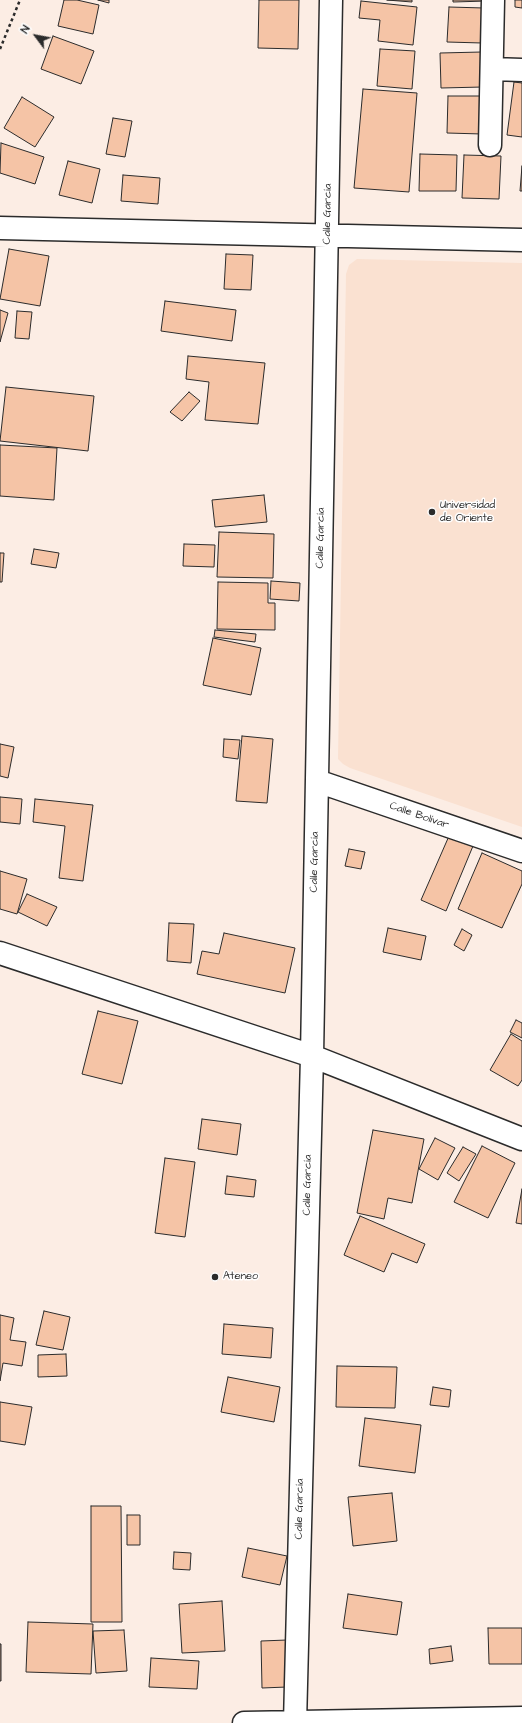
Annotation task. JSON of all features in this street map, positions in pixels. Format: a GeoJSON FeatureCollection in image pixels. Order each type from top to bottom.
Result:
{"type":"FeatureCollection","features":[{"type":"Feature","properties":{"kind":"street","name":"Calle García"},"geometry":{"type":"LineString","coordinates":[[295,1722],[312,1056],[331,0]]}},
{"type":"Feature","properties":{"kind":"street"},"geometry":{"type":"LineString","coordinates":[[490,145],[493,0]]}},
{"type":"Feature","properties":{"kind":"street"},"geometry":{"type":"LineString","coordinates":[[492,69],[522,70]]}},
{"type":"Feature","properties":{"kind":"street"},"geometry":{"type":"LineString","coordinates":[[0,228],[522,240]]}},
{"type":"Feature","properties":{"kind":"street","name":"Calle Bolívar"},"geometry":{"type":"LineString","coordinates":[[317,781],[522,851]]}},
{"type":"Feature","properties":{"kind":"street"},"geometry":{"type":"LineString","coordinates":[[0,953],[312,1056],[522,1139]]}},
{"type":"Feature","properties":{"kind":"street"},"geometry":{"type":"LineString","coordinates":[[244,1723],[522,1718]]}},
{"type":"Feature","properties":{"kind":"path"},"geometry":{"type":"LineString","coordinates":[[0,49],[20,0]]}},
{"type":"Feature","properties":{"kind":"shaded area","name":"Universidad de Oriente"},"geometry":{"type":"Polygon","coordinates":[[[357,259],[522,263],[522,827],[350,768],[338,759],[346,274],[349,265],[357,259]]]}},
{"type":"Feature","properties":{"kind":"building"},"geometry":{"type":"Polygon","coordinates":[[[64,0],[77,0],[99,5],[93,34],[58,26],[64,0]]]}},
{"type":"Feature","properties":{"kind":"building"},"geometry":{"type":"Polygon","coordinates":[[[98,0],[109,0],[109,3],[98,0]]]}},
{"type":"Feature","properties":{"kind":"building"},"geometry":{"type":"Polygon","coordinates":[[[259,0],[299,0],[298,49],[258,48],[259,0]]]}},
{"type":"Feature","properties":{"kind":"building"},"geometry":{"type":"Polygon","coordinates":[[[387,0],[412,0],[412,2],[387,0]]]}},
{"type":"Feature","properties":{"kind":"building"},"geometry":{"type":"Polygon","coordinates":[[[453,0],[487,0],[487,1],[453,2],[453,0]]]}},
{"type":"Feature","properties":{"kind":"building"},"geometry":{"type":"Polygon","coordinates":[[[515,0],[522,0],[522,8],[515,7],[515,0]]]}},
{"type":"Feature","properties":{"kind":"building"},"geometry":{"type":"Polygon","coordinates":[[[361,1],[417,7],[413,45],[378,41],[380,20],[359,18],[361,1]]]}},
{"type":"Feature","properties":{"kind":"building"},"geometry":{"type":"Polygon","coordinates":[[[449,7],[484,8],[482,43],[447,42],[449,7]]]}},
{"type":"Feature","properties":{"kind":"building"},"geometry":{"type":"Polygon","coordinates":[[[53,36],[94,51],[81,84],[41,69],[53,36]]]}},
{"type":"Feature","properties":{"kind":"building"},"geometry":{"type":"Polygon","coordinates":[[[380,49],[415,51],[412,89],[377,86],[380,49]]]}},
{"type":"Feature","properties":{"kind":"building"},"geometry":{"type":"Polygon","coordinates":[[[482,52],[483,87],[441,88],[440,53],[482,52]]]}},
{"type":"Feature","properties":{"kind":"building"},"geometry":{"type":"Polygon","coordinates":[[[514,82],[522,83],[522,137],[507,135],[514,82]]]}},
{"type":"Feature","properties":{"kind":"building"},"geometry":{"type":"Polygon","coordinates":[[[363,89],[417,93],[409,192],[354,188],[363,89]]]}},
{"type":"Feature","properties":{"kind":"building"},"geometry":{"type":"Polygon","coordinates":[[[448,96],[483,96],[482,134],[447,133],[448,96]]]}},
{"type":"Feature","properties":{"kind":"building"},"geometry":{"type":"Polygon","coordinates":[[[22,97],[54,117],[35,147],[4,128],[22,97]]]}},
{"type":"Feature","properties":{"kind":"building"},"geometry":{"type":"Polygon","coordinates":[[[113,118],[132,121],[125,157],[106,154],[113,118]]]}},
{"type":"Feature","properties":{"kind":"building"},"geometry":{"type":"Polygon","coordinates":[[[1,143],[44,157],[35,184],[0,173],[1,143]]]}},
{"type":"Feature","properties":{"kind":"building"},"geometry":{"type":"Polygon","coordinates":[[[420,154],[457,155],[456,191],[419,191],[420,154]]]}},
{"type":"Feature","properties":{"kind":"building"},"geometry":{"type":"Polygon","coordinates":[[[464,155],[501,156],[499,199],[462,198],[464,155]]]}},
{"type":"Feature","properties":{"kind":"building"},"geometry":{"type":"Polygon","coordinates":[[[68,161],[100,169],[92,203],[59,195],[68,161]]]}},
{"type":"Feature","properties":{"kind":"building"},"geometry":{"type":"Polygon","coordinates":[[[522,166],[522,191],[520,191],[522,166]]]}},
{"type":"Feature","properties":{"kind":"building"},"geometry":{"type":"Polygon","coordinates":[[[123,175],[160,178],[158,204],[121,201],[123,175]]]}},
{"type":"Feature","properties":{"kind":"building"},"geometry":{"type":"Polygon","coordinates":[[[9,249],[49,256],[40,306],[0,299],[9,249]]]}},
{"type":"Feature","properties":{"kind":"building"},"geometry":{"type":"Polygon","coordinates":[[[226,254],[253,255],[251,290],[224,289],[226,254]]]}},
{"type":"Feature","properties":{"kind":"building"},"geometry":{"type":"Polygon","coordinates":[[[165,301],[236,310],[232,341],[161,331],[165,301]]]}},
{"type":"Feature","properties":{"kind":"building"},"geometry":{"type":"Polygon","coordinates":[[[0,310],[8,313],[0,342],[0,310]]]}},
{"type":"Feature","properties":{"kind":"building"},"geometry":{"type":"Polygon","coordinates":[[[17,311],[32,312],[29,339],[15,338],[17,311]]]}},
{"type":"Feature","properties":{"kind":"building"},"geometry":{"type":"Polygon","coordinates":[[[188,356],[265,363],[258,424],[205,420],[209,382],[186,379],[188,356]]]}},
{"type":"Feature","properties":{"kind":"building"},"geometry":{"type":"Polygon","coordinates":[[[6,387],[94,396],[88,451],[0,441],[6,387]]]}},
{"type":"Feature","properties":{"kind":"building"},"geometry":{"type":"Polygon","coordinates":[[[189,392],[200,401],[182,421],[170,412],[189,392]]]}},
{"type":"Feature","properties":{"kind":"building"},"geometry":{"type":"Polygon","coordinates":[[[0,445],[57,448],[54,500],[0,496],[0,445]]]}},
{"type":"Feature","properties":{"kind":"building"},"geometry":{"type":"Polygon","coordinates":[[[264,495],[267,522],[215,527],[212,500],[264,495]]]}},
{"type":"Feature","properties":{"kind":"building"},"geometry":{"type":"Polygon","coordinates":[[[219,532],[274,534],[273,578],[217,577],[219,532]]]}},
{"type":"Feature","properties":{"kind":"building"},"geometry":{"type":"Polygon","coordinates":[[[184,544],[215,545],[214,567],[183,566],[184,544]]]}},
{"type":"Feature","properties":{"kind":"building"},"geometry":{"type":"Polygon","coordinates":[[[34,549],[59,553],[56,568],[31,564],[34,549]]]}},
{"type":"Feature","properties":{"kind":"building"},"geometry":{"type":"Polygon","coordinates":[[[0,553],[4,553],[2,582],[0,582],[0,553]]]}},
{"type":"Feature","properties":{"kind":"building"},"geometry":{"type":"Polygon","coordinates":[[[271,581],[300,583],[299,601],[270,599],[271,581]]]}},
{"type":"Feature","properties":{"kind":"building"},"geometry":{"type":"Polygon","coordinates":[[[218,582],[268,583],[268,603],[275,603],[275,630],[217,629],[218,582]]]}},
{"type":"Feature","properties":{"kind":"building"},"geometry":{"type":"Polygon","coordinates":[[[215,630],[256,634],[255,642],[214,637],[215,630]]]}},
{"type":"Feature","properties":{"kind":"building"},"geometry":{"type":"Polygon","coordinates":[[[213,638],[261,648],[251,695],[203,685],[213,638]]]}},
{"type":"Feature","properties":{"kind":"building"},"geometry":{"type":"Polygon","coordinates":[[[242,736],[273,739],[267,803],[236,801],[242,736]]]}},
{"type":"Feature","properties":{"kind":"building"},"geometry":{"type":"Polygon","coordinates":[[[224,739],[240,740],[238,759],[223,757],[224,739]]]}},
{"type":"Feature","properties":{"kind":"building"},"geometry":{"type":"Polygon","coordinates":[[[0,744],[14,747],[8,778],[0,776],[0,744]]]}},
{"type":"Feature","properties":{"kind":"building"},"geometry":{"type":"Polygon","coordinates":[[[0,797],[22,799],[20,824],[0,822],[0,797]]]}},
{"type":"Feature","properties":{"kind":"building"},"geometry":{"type":"Polygon","coordinates":[[[35,799],[93,805],[83,881],[59,878],[65,826],[33,822],[35,799]]]}},
{"type":"Feature","properties":{"kind":"building"},"geometry":{"type":"Polygon","coordinates":[[[449,836],[473,846],[446,911],[421,900],[449,836]]]}},
{"type":"Feature","properties":{"kind":"building"},"geometry":{"type":"Polygon","coordinates":[[[349,849],[365,852],[361,869],[345,866],[349,849]]]}},
{"type":"Feature","properties":{"kind":"building"},"geometry":{"type":"Polygon","coordinates":[[[482,853],[522,871],[522,884],[502,928],[458,909],[482,853]]]}},
{"type":"Feature","properties":{"kind":"building"},"geometry":{"type":"Polygon","coordinates":[[[0,871],[27,879],[17,914],[0,909],[0,871]]]}},
{"type":"Feature","properties":{"kind":"building"},"geometry":{"type":"Polygon","coordinates":[[[27,894],[57,907],[47,926],[18,912],[27,894]]]}},
{"type":"Feature","properties":{"kind":"building"},"geometry":{"type":"Polygon","coordinates":[[[169,923],[194,924],[191,963],[167,961],[169,923]]]}},
{"type":"Feature","properties":{"kind":"building"},"geometry":{"type":"Polygon","coordinates":[[[388,928],[426,936],[421,960],[383,952],[388,928]]]}},
{"type":"Feature","properties":{"kind":"building"},"geometry":{"type":"Polygon","coordinates":[[[462,929],[472,935],[464,951],[454,945],[462,929]]]}},
{"type":"Feature","properties":{"kind":"building"},"geometry":{"type":"Polygon","coordinates":[[[224,933],[295,948],[285,993],[197,974],[202,951],[219,954],[224,933]]]}},
{"type":"Feature","properties":{"kind":"building"},"geometry":{"type":"Polygon","coordinates":[[[98,1011],[138,1021],[122,1084],[82,1074],[98,1011]]]}},
{"type":"Feature","properties":{"kind":"building"},"geometry":{"type":"Polygon","coordinates":[[[516,1020],[522,1023],[522,1038],[510,1032],[516,1020]]]}},
{"type":"Feature","properties":{"kind":"building"},"geometry":{"type":"Polygon","coordinates":[[[511,1034],[522,1041],[522,1080],[518,1086],[490,1070],[511,1034]]]}},
{"type":"Feature","properties":{"kind":"building"},"geometry":{"type":"Polygon","coordinates":[[[202,1119],[241,1124],[237,1155],[198,1149],[202,1119]]]}},
{"type":"Feature","properties":{"kind":"building"},"geometry":{"type":"Polygon","coordinates":[[[373,1130],[424,1139],[412,1203],[388,1198],[384,1219],[357,1213],[373,1130]]]}},
{"type":"Feature","properties":{"kind":"building"},"geometry":{"type":"Polygon","coordinates":[[[435,1138],[455,1148],[438,1180],[419,1169],[435,1138]]]}},
{"type":"Feature","properties":{"kind":"building"},"geometry":{"type":"Polygon","coordinates":[[[482,1146],[515,1163],[488,1218],[454,1202],[482,1146]]]}},
{"type":"Feature","properties":{"kind":"building"},"geometry":{"type":"Polygon","coordinates":[[[463,1147],[476,1154],[459,1181],[447,1173],[463,1147]]]}},
{"type":"Feature","properties":{"kind":"building"},"geometry":{"type":"Polygon","coordinates":[[[165,1158],[195,1162],[185,1237],[155,1233],[165,1158]]]}},
{"type":"Feature","properties":{"kind":"building"},"geometry":{"type":"Polygon","coordinates":[[[227,1176],[256,1180],[254,1197],[225,1194],[227,1176]]]}},
{"type":"Feature","properties":{"kind":"building"},"geometry":{"type":"Polygon","coordinates":[[[522,1189],[522,1224],[516,1223],[522,1189]]]}},
{"type":"Feature","properties":{"kind":"building"},"geometry":{"type":"Polygon","coordinates":[[[360,1216],[425,1244],[417,1263],[392,1253],[384,1272],[344,1255],[360,1216]]]}},
{"type":"Feature","properties":{"kind":"building"},"geometry":{"type":"Polygon","coordinates":[[[44,1311],[70,1317],[63,1350],[36,1345],[44,1311]]]}},
{"type":"Feature","properties":{"kind":"building"},"geometry":{"type":"Polygon","coordinates":[[[0,1315],[14,1318],[10,1340],[26,1342],[22,1366],[3,1363],[0,1381],[0,1315]]]}},
{"type":"Feature","properties":{"kind":"building"},"geometry":{"type":"Polygon","coordinates":[[[224,1324],[273,1328],[271,1358],[222,1354],[224,1324]]]}},
{"type":"Feature","properties":{"kind":"building"},"geometry":{"type":"Polygon","coordinates":[[[66,1354],[67,1376],[38,1377],[38,1355],[66,1354]]]}},
{"type":"Feature","properties":{"kind":"building"},"geometry":{"type":"Polygon","coordinates":[[[337,1366],[397,1367],[395,1408],[336,1407],[337,1366]]]}},
{"type":"Feature","properties":{"kind":"building"},"geometry":{"type":"Polygon","coordinates":[[[228,1377],[280,1387],[274,1422],[221,1412],[228,1377]]]}},
{"type":"Feature","properties":{"kind":"building"},"geometry":{"type":"Polygon","coordinates":[[[433,1387],[451,1390],[449,1407],[430,1405],[433,1387]]]}},
{"type":"Feature","properties":{"kind":"building"},"geometry":{"type":"Polygon","coordinates":[[[0,1402],[32,1407],[25,1445],[0,1441],[0,1402]]]}},
{"type":"Feature","properties":{"kind":"building"},"geometry":{"type":"Polygon","coordinates":[[[365,1418],[421,1425],[415,1473],[359,1466],[365,1418]]]}},
{"type":"Feature","properties":{"kind":"building"},"geometry":{"type":"Polygon","coordinates":[[[392,1493],[397,1541],[353,1546],[348,1497],[392,1493]]]}},
{"type":"Feature","properties":{"kind":"building"},"geometry":{"type":"Polygon","coordinates":[[[91,1506],[121,1506],[122,1622],[91,1622],[91,1506]]]}},
{"type":"Feature","properties":{"kind":"building"},"geometry":{"type":"Polygon","coordinates":[[[127,1515],[140,1515],[140,1545],[127,1545],[127,1515]]]}},
{"type":"Feature","properties":{"kind":"building"},"geometry":{"type":"Polygon","coordinates":[[[248,1548],[287,1556],[280,1585],[242,1577],[248,1548]]]}},
{"type":"Feature","properties":{"kind":"building"},"geometry":{"type":"Polygon","coordinates":[[[174,1552],[191,1553],[190,1570],[173,1569],[174,1552]]]}},
{"type":"Feature","properties":{"kind":"building"},"geometry":{"type":"Polygon","coordinates":[[[348,1594],[402,1602],[397,1635],[343,1628],[348,1594]]]}},
{"type":"Feature","properties":{"kind":"building"},"geometry":{"type":"Polygon","coordinates":[[[222,1601],[225,1651],[182,1653],[179,1604],[222,1601]]]}},
{"type":"Feature","properties":{"kind":"building"},"geometry":{"type":"Polygon","coordinates":[[[28,1622],[93,1624],[91,1674],[26,1672],[28,1622]]]}},
{"type":"Feature","properties":{"kind":"building"},"geometry":{"type":"Polygon","coordinates":[[[488,1628],[522,1628],[522,1664],[489,1664],[488,1628]]]}},
{"type":"Feature","properties":{"kind":"building"},"geometry":{"type":"Polygon","coordinates":[[[124,1630],[127,1671],[96,1673],[93,1631],[124,1630]]]}},
{"type":"Feature","properties":{"kind":"building"},"geometry":{"type":"Polygon","coordinates":[[[287,1640],[287,1687],[262,1688],[261,1641],[287,1640]]]}},
{"type":"Feature","properties":{"kind":"building"},"geometry":{"type":"Polygon","coordinates":[[[1,1644],[1,1681],[0,1681],[1,1644]]]}},
{"type":"Feature","properties":{"kind":"building"},"geometry":{"type":"Polygon","coordinates":[[[451,1646],[453,1661],[430,1664],[429,1649],[451,1646]]]}},
{"type":"Feature","properties":{"kind":"building"},"geometry":{"type":"Polygon","coordinates":[[[151,1658],[199,1661],[197,1689],[149,1687],[151,1658]]]}},
{"type":"Feature","properties":{"kind":"place","name":"Universidad de Oriente"},"geometry":{"type":"Point","coordinates":[432,512]}},
{"type":"Feature","properties":{"kind":"place","name":"Ateneo"},"geometry":{"type":"Point","coordinates":[215,1277]}}]}
